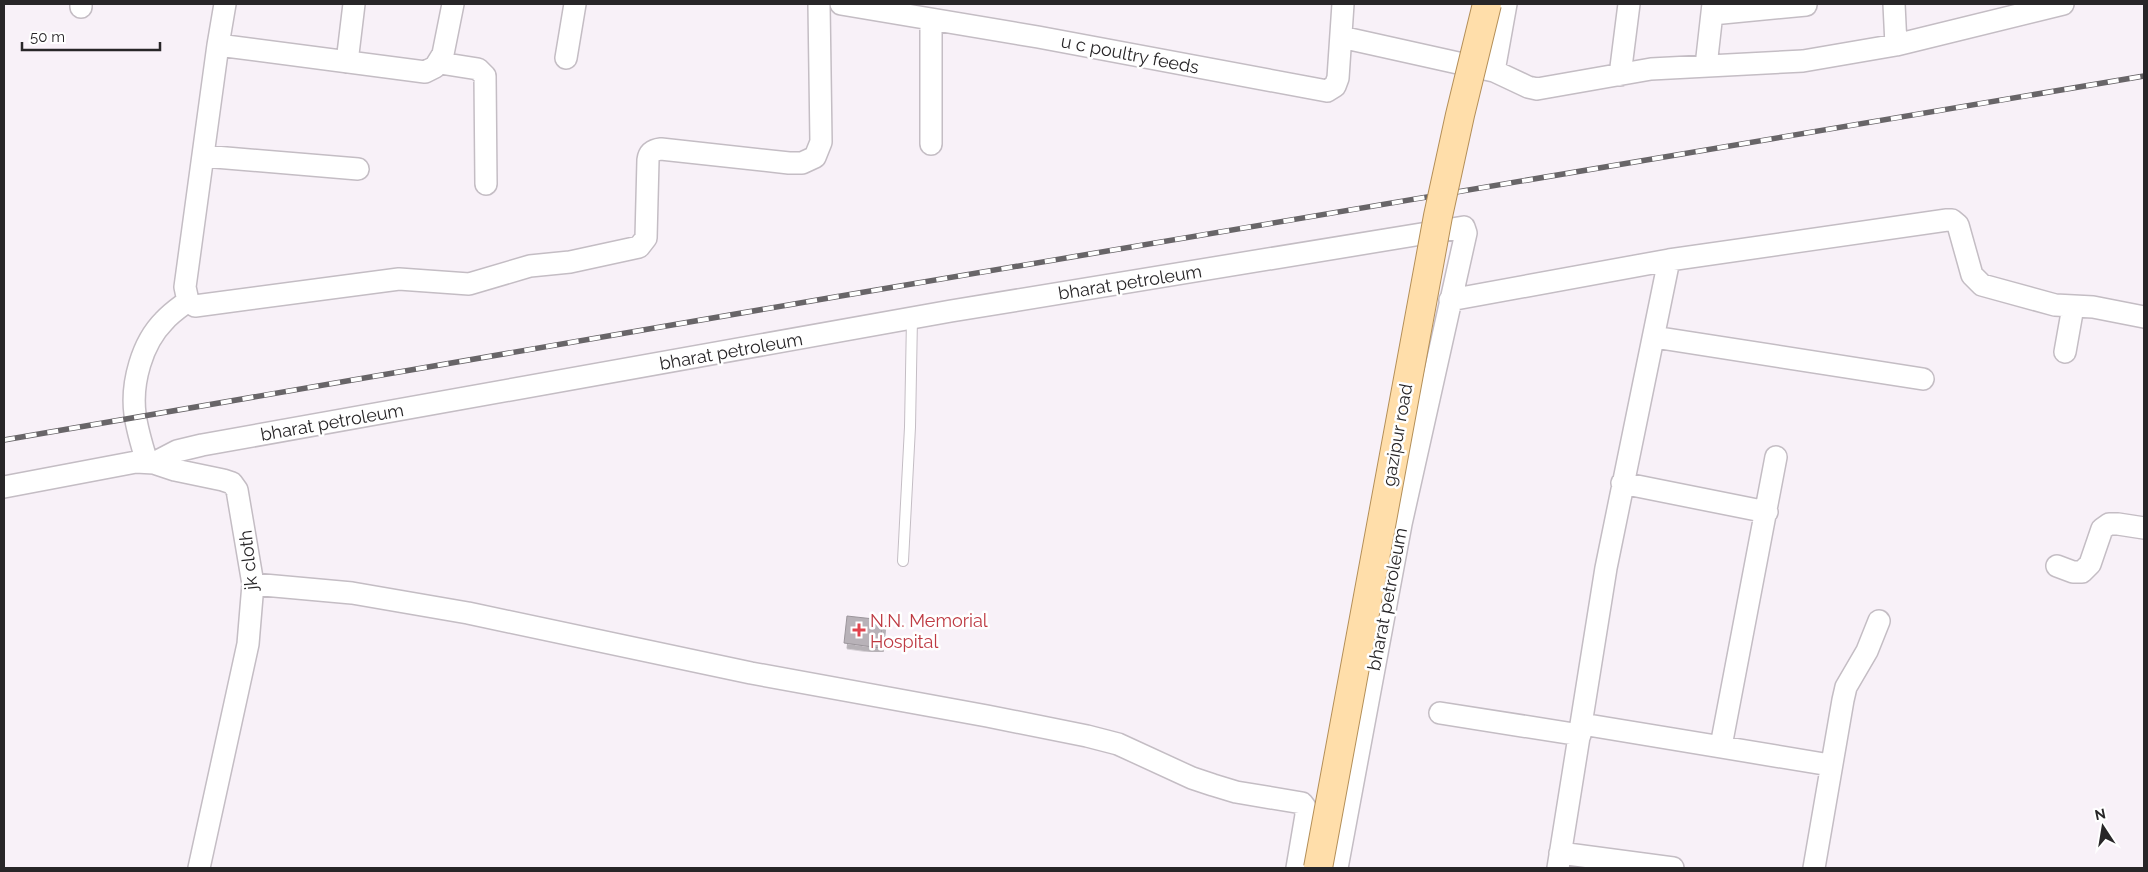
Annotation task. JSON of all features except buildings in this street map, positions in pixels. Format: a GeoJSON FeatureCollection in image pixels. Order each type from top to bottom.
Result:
{"type":"FeatureCollection","features":[{"type":"Feature","properties":{"kind":"main road","name":"gazipur road"},"geometry":{"type":"LineString","coordinates":[[1318,868],[1438,216],[1487,4]]}},
{"type":"Feature","properties":{"kind":"street"},"geometry":{"type":"LineString","coordinates":[[225,4],[185,287],[188,301],[192,305],[200,306],[400,279],[468,284],[530,266],[570,262],[639,247],[646,238],[648,160],[649,155],[654,150],[661,149],[790,163],[809,161],[815,156],[821,142],[819,4]]}},
{"type":"Feature","properties":{"kind":"street"},"geometry":{"type":"LineString","coordinates":[[347,62],[354,4]]}},
{"type":"Feature","properties":{"kind":"street"},"geometry":{"type":"LineString","coordinates":[[218,45],[415,72],[431,70],[440,63],[453,4]]}},
{"type":"Feature","properties":{"kind":"street"},"geometry":{"type":"LineString","coordinates":[[566,58],[575,4]]}},
{"type":"Feature","properties":{"kind":"street","name":"u c poultry feeds"},"geometry":{"type":"LineString","coordinates":[[841,4],[1327,90],[1336,86],[1338,78],[1343,4]]}},
{"type":"Feature","properties":{"kind":"street"},"geometry":{"type":"LineString","coordinates":[[1494,71],[1506,4]]}},
{"type":"Feature","properties":{"kind":"street"},"geometry":{"type":"LineString","coordinates":[[1620,75],[1629,4]]}},
{"type":"Feature","properties":{"kind":"street"},"geometry":{"type":"LineString","coordinates":[[1894,4],[1896,45]]}},
{"type":"Feature","properties":{"kind":"street"},"geometry":{"type":"LineString","coordinates":[[1341,36],[1494,71],[1528,88],[1537,89],[1651,69],[1803,61],[1896,45],[2063,4]]}},
{"type":"Feature","properties":{"kind":"street"},"geometry":{"type":"LineString","coordinates":[[1706,66],[1713,9],[1806,5]]}},
{"type":"Feature","properties":{"kind":"street"},"geometry":{"type":"LineString","coordinates":[[931,144],[932,19]]}},
{"type":"Feature","properties":{"kind":"street"},"geometry":{"type":"LineString","coordinates":[[440,63],[478,69],[485,76],[486,184]]}},
{"type":"Feature","properties":{"kind":"street"},"geometry":{"type":"LineString","coordinates":[[203,156],[358,169]]}},
{"type":"Feature","properties":{"kind":"street"},"geometry":{"type":"LineString","coordinates":[[1450,300],[1669,260],[1952,220],[1958,225],[1972,275],[1982,285],[2055,305],[2092,307],[2144,317]]}},
{"type":"Feature","properties":{"kind":"street","name":"bharat petroleum"},"geometry":{"type":"LineString","coordinates":[[150,462],[177,451],[202,445],[912,318],[1464,228],[1466,233],[1401,524],[1337,868]]}},
{"type":"Feature","properties":{"kind":"street"},"geometry":{"type":"LineString","coordinates":[[1669,260],[1606,568],[1559,861],[1673,868]]}},
{"type":"Feature","properties":{"kind":"street"},"geometry":{"type":"LineString","coordinates":[[150,462],[135,412],[137,376],[142,358],[154,333],[164,321],[188,301]]}},
{"type":"Feature","properties":{"kind":"street"},"geometry":{"type":"LineString","coordinates":[[2064,352],[2073,307]]}},
{"type":"Feature","properties":{"kind":"street"},"geometry":{"type":"LineString","coordinates":[[1654,337],[1923,379]]}},
{"type":"Feature","properties":{"kind":"street"},"geometry":{"type":"LineString","coordinates":[[1721,746],[1776,458]]}},
{"type":"Feature","properties":{"kind":"street","name":"jk cloth"},"geometry":{"type":"LineString","coordinates":[[4,487],[136,462],[150,462],[232,483],[237,490],[253,584],[248,644],[199,868]]}},
{"type":"Feature","properties":{"kind":"street"},"geometry":{"type":"LineString","coordinates":[[1622,483],[1767,512]]}},
{"type":"Feature","properties":{"kind":"street"},"geometry":{"type":"LineString","coordinates":[[2056,566],[2073,572],[2082,572],[2090,564],[2102,529],[2109,524],[2144,528]]}},
{"type":"Feature","properties":{"kind":"street"},"geometry":{"type":"LineString","coordinates":[[253,584],[352,593],[468,612],[751,673],[987,716],[1118,744],[1212,785],[1236,792],[1302,803],[1305,807],[1306,815],[1297,868]]}},
{"type":"Feature","properties":{"kind":"street"},"geometry":{"type":"LineString","coordinates":[[1814,868],[1830,765],[1846,687],[1867,651],[1879,621]]}},
{"type":"Feature","properties":{"kind":"street"},"geometry":{"type":"LineString","coordinates":[[1440,713],[1721,746],[1830,765]]}},
{"type":"Feature","properties":{"kind":"lane"},"geometry":{"type":"LineString","coordinates":[[903,560],[910,427],[912,318]]}},
{"type":"Feature","properties":{"kind":"railway"},"geometry":{"type":"LineString","coordinates":[[4,440],[823,299],[2144,76]]}},
{"type":"Feature","properties":{"kind":"place","name":"N.N. Memorial Hospital"},"geometry":{"type":"Point","coordinates":[859,630]}}]}
